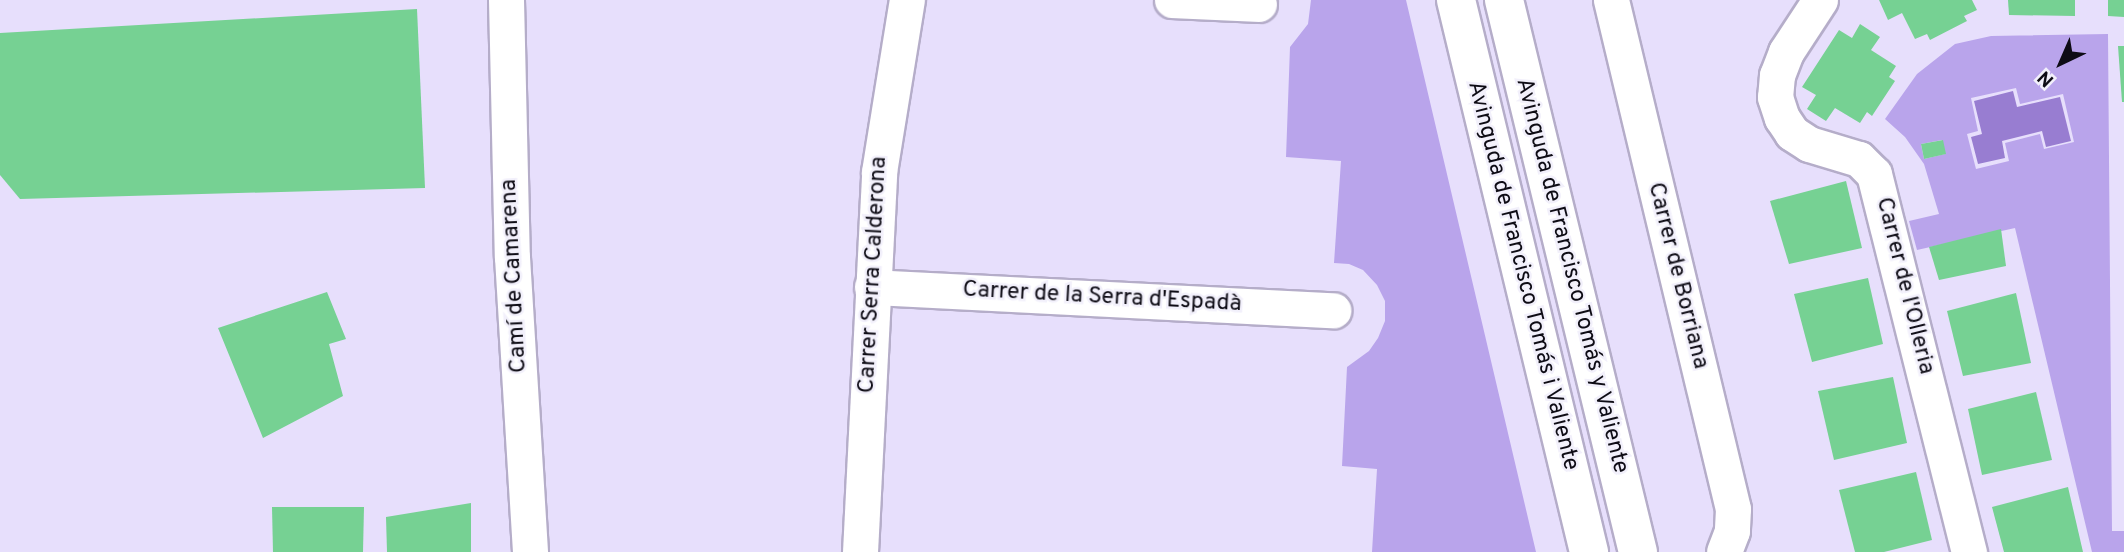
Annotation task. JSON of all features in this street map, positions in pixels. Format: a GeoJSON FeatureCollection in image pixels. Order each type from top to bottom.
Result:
{"type":"FeatureCollection","features":[{"type":"Feature","properties":{"kind":"main road","name":"Avinguda de Francisco Tomás i Valiente"},"geometry":{"type":"LineString","coordinates":[[1456,0],[1589,552]]}},
{"type":"Feature","properties":{"kind":"main road","name":"Avinguda de Francisco Tomás y Valiente"},"geometry":{"type":"LineString","coordinates":[[1504,0],[1638,552]]}},
{"type":"Feature","properties":{"kind":"street","name":"Camí de Camarena"},"geometry":{"type":"LineString","coordinates":[[506,0],[512,257],[530,552]]}},
{"type":"Feature","properties":{"kind":"street","name":"Carrer Serra Calderona"},"geometry":{"type":"LineString","coordinates":[[860,552],[878,172],[907,0]]}},
{"type":"Feature","properties":{"kind":"street"},"geometry":{"type":"LineString","coordinates":[[1172,0],[1259,5]]}},
{"type":"Feature","properties":{"kind":"street","name":"Carrer de Borriana"},"geometry":{"type":"LineString","coordinates":[[1611,0],[1733,509],[1732,531],[1724,552]]}},
{"type":"Feature","properties":{"kind":"street","name":"Carrer de l'Olleria"},"geometry":{"type":"LineString","coordinates":[[1820,0],[1786,52],[1777,75],[1775,97],[1782,118],[1792,132],[1809,144],[1859,159],[1874,174],[1969,552]]}},
{"type":"Feature","properties":{"kind":"street","name":"Carrer de la Serra d'Espadà"},"geometry":{"type":"LineString","coordinates":[[872,286],[1333,310]]}},
{"type":"Feature","properties":{"kind":"shaded area"},"geometry":{"type":"Polygon","coordinates":[[[1311,0],[1406,0],[1536,552],[1372,552],[1377,469],[1342,466],[1347,367],[1369,351],[1378,338],[1385,321],[1385,301],[1377,285],[1363,270],[1349,264],[1334,263],[1341,161],[1286,157],[1290,47],[1308,24],[1311,0]]]}},
{"type":"Feature","properties":{"kind":"shaded area"},"geometry":{"type":"Polygon","coordinates":[[[2108,34],[2112,531],[2124,531],[2124,552],[2092,552],[2015,228],[1917,250],[1909,221],[1939,214],[1924,164],[1905,137],[1885,119],[1917,74],[1955,44],[1991,36],[2108,34]],[[2016,88],[1971,98],[1978,131],[1967,134],[1976,169],[2009,161],[2005,143],[2040,134],[2044,149],[2074,142],[2063,94],[2020,104],[2016,88]],[[1942,140],[1921,144],[1924,159],[1945,154],[1942,140]]]}},
{"type":"Feature","properties":{"kind":"shaded area"},"geometry":{"type":"Polygon","coordinates":[[[2013,91],[2017,107],[2060,97],[2071,141],[2046,147],[2042,131],[2002,141],[2005,158],[1978,164],[1971,137],[1982,134],[1974,101],[2013,91]]]}},
{"type":"Feature","properties":{"kind":"building"},"geometry":{"type":"Polygon","coordinates":[[[1879,0],[1972,0],[1977,10],[1964,16],[1967,21],[1930,40],[1927,34],[1915,39],[1902,13],[1888,20],[1879,0]]]}},
{"type":"Feature","properties":{"kind":"building"},"geometry":{"type":"Polygon","coordinates":[[[2008,0],[2075,0],[2075,16],[2009,15],[2008,0]]]}},
{"type":"Feature","properties":{"kind":"building"},"geometry":{"type":"Polygon","coordinates":[[[2108,0],[2124,0],[2124,17],[2108,16],[2108,0]]]}},
{"type":"Feature","properties":{"kind":"building"},"geometry":{"type":"Polygon","coordinates":[[[417,9],[425,188],[20,199],[0,175],[0,33],[417,9]]]}},
{"type":"Feature","properties":{"kind":"building"},"geometry":{"type":"Polygon","coordinates":[[[1860,24],[1880,37],[1871,50],[1896,66],[1889,77],[1895,81],[1872,116],[1867,112],[1860,123],[1835,108],[1826,121],[1807,109],[1816,95],[1802,87],[1839,30],[1852,38],[1860,24]]]}},
{"type":"Feature","properties":{"kind":"building"},"geometry":{"type":"Polygon","coordinates":[[[2118,46],[2124,46],[2124,102],[2122,102],[2118,46]]]}},
{"type":"Feature","properties":{"kind":"building"},"geometry":{"type":"Polygon","coordinates":[[[1943,140],[1946,154],[1924,159],[1921,144],[1943,140]]]}},
{"type":"Feature","properties":{"kind":"building"},"geometry":{"type":"Polygon","coordinates":[[[1846,181],[1862,248],[1789,264],[1770,201],[1846,181]]]}},
{"type":"Feature","properties":{"kind":"building"},"geometry":{"type":"Polygon","coordinates":[[[2001,229],[2006,266],[1939,280],[1929,247],[2001,229]]]}},
{"type":"Feature","properties":{"kind":"building"},"geometry":{"type":"Polygon","coordinates":[[[1868,278],[1883,344],[1812,362],[1794,294],[1868,278]]]}},
{"type":"Feature","properties":{"kind":"building"},"geometry":{"type":"Polygon","coordinates":[[[327,292],[346,339],[329,344],[343,396],[263,438],[218,328],[327,292]]]}},
{"type":"Feature","properties":{"kind":"building"},"geometry":{"type":"Polygon","coordinates":[[[2016,293],[2031,363],[1963,376],[1947,311],[2016,293]]]}},
{"type":"Feature","properties":{"kind":"building"},"geometry":{"type":"Polygon","coordinates":[[[1893,377],[1907,443],[1834,460],[1818,391],[1893,377]]]}},
{"type":"Feature","properties":{"kind":"building"},"geometry":{"type":"Polygon","coordinates":[[[2036,392],[2052,460],[1982,475],[1968,409],[2036,392]]]}},
{"type":"Feature","properties":{"kind":"building"},"geometry":{"type":"Polygon","coordinates":[[[1916,472],[1932,540],[1884,552],[1855,552],[1839,490],[1916,472]]]}},
{"type":"Feature","properties":{"kind":"building"},"geometry":{"type":"Polygon","coordinates":[[[2068,487],[2083,552],[2004,552],[1992,507],[2068,487]]]}},
{"type":"Feature","properties":{"kind":"building"},"geometry":{"type":"Polygon","coordinates":[[[471,503],[471,552],[387,552],[386,517],[471,503]]]}},
{"type":"Feature","properties":{"kind":"building"},"geometry":{"type":"Polygon","coordinates":[[[272,507],[364,507],[363,552],[273,552],[272,507]]]}}]}
